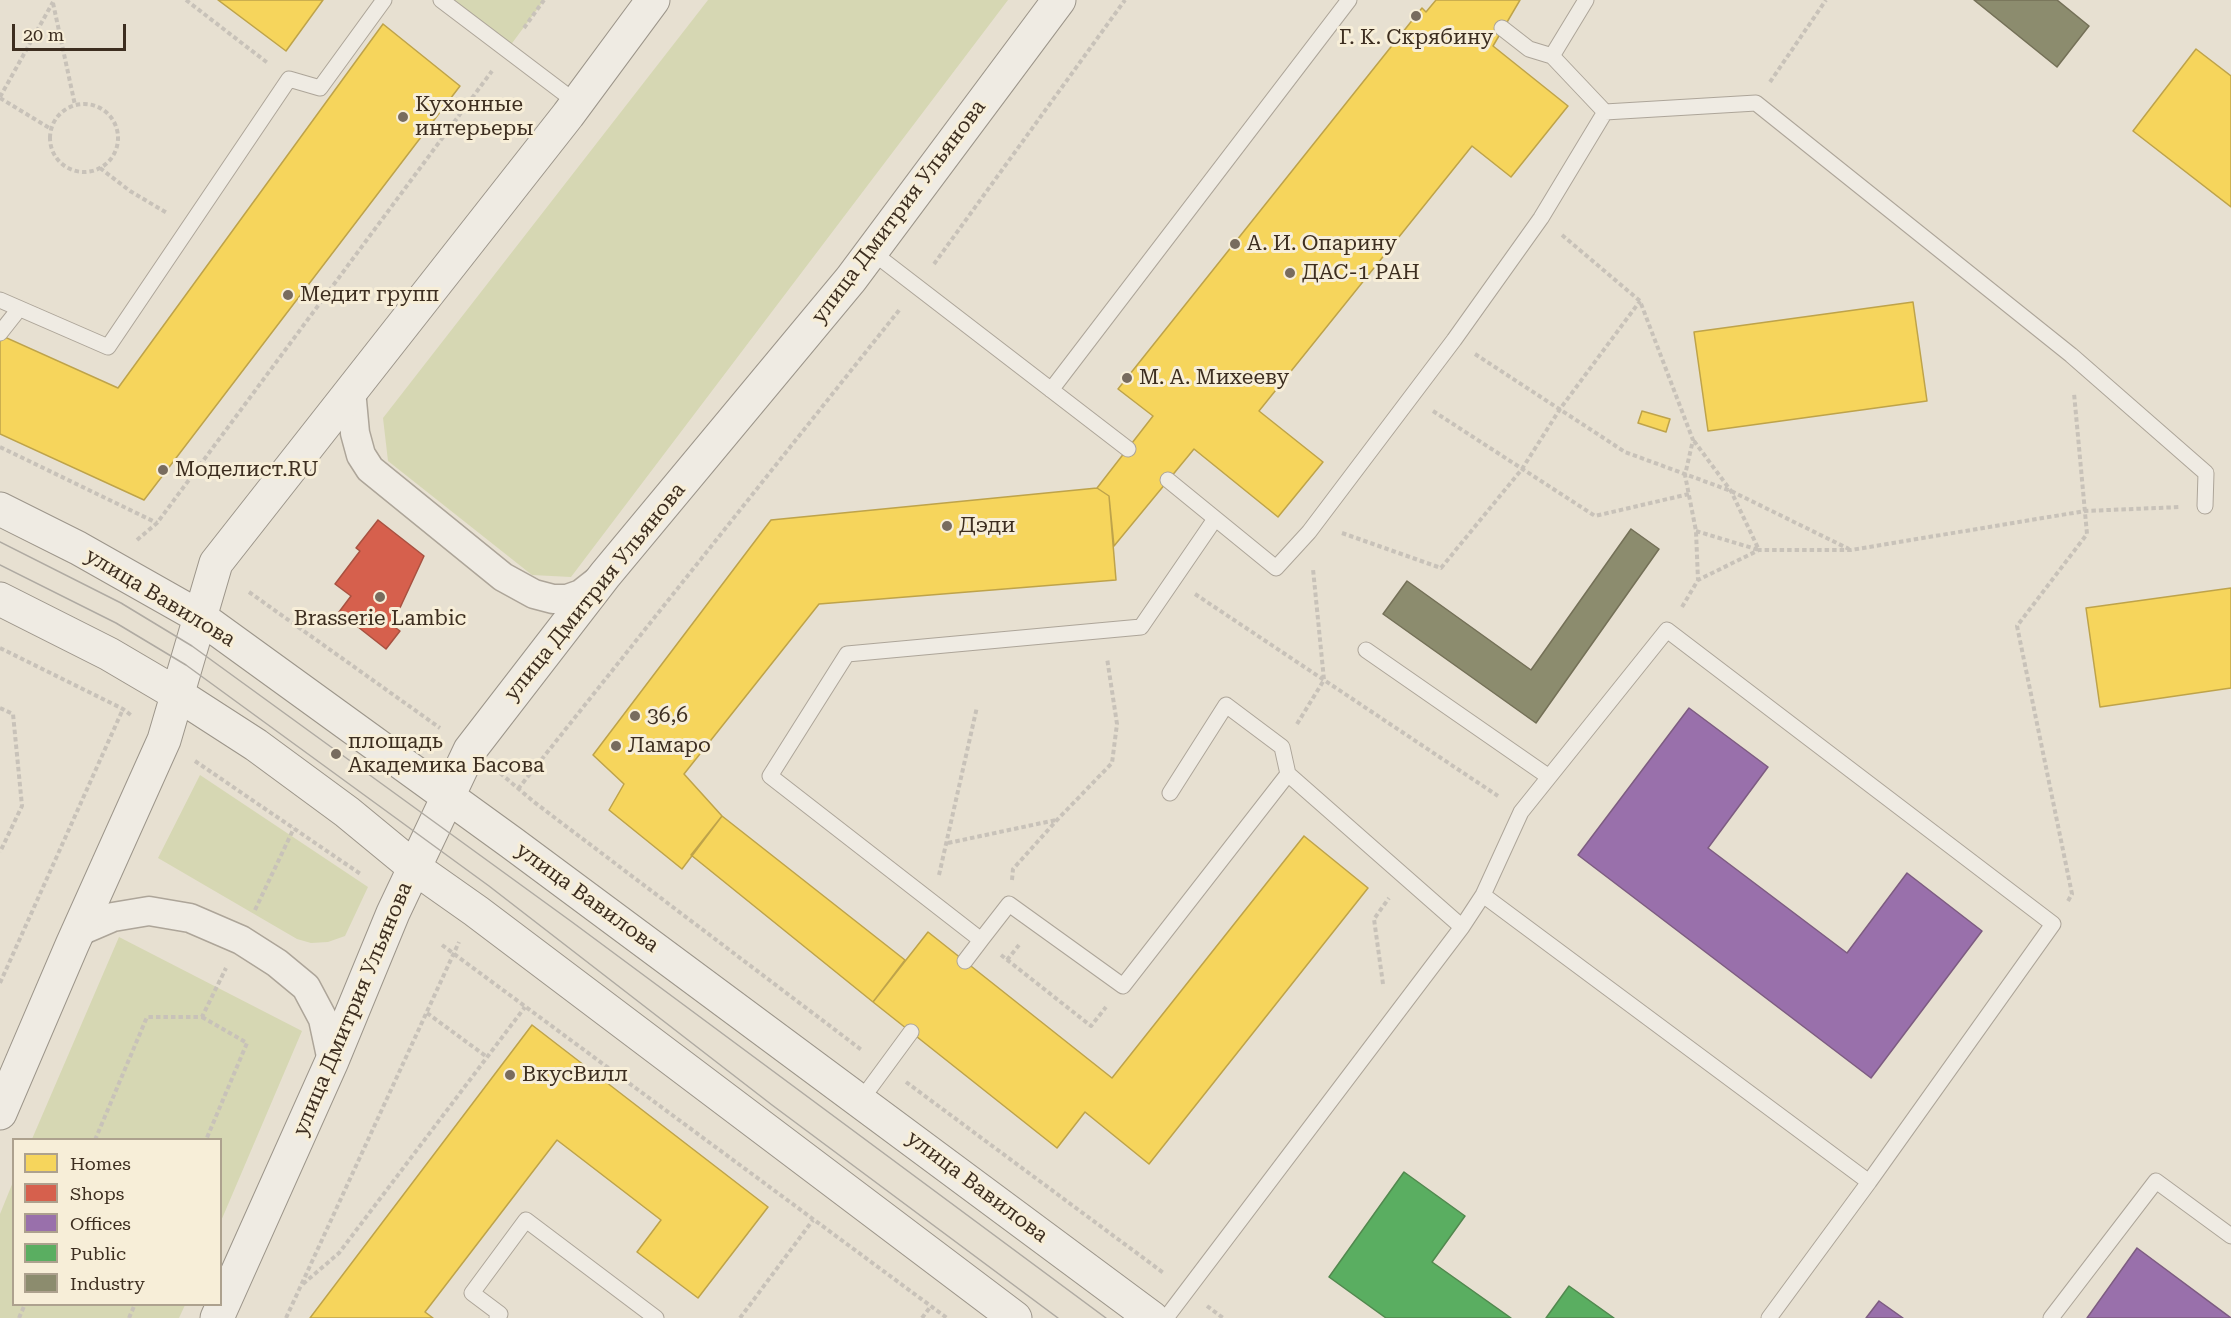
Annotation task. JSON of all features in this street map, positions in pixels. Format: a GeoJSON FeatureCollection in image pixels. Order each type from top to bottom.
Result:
{"type":"FeatureCollection","features":[{"type":"Feature","properties":{"kind":"main road"},"geometry":{"type":"LineString","coordinates":[[0,1113],[164,740],[216,563],[577,103],[653,0]]}},
{"type":"Feature","properties":{"kind":"main road","name":"улица Дмитрия Ульянова"},"geometry":{"type":"LineString","coordinates":[[217,1318],[332,1061],[393,913],[470,750],[605,575],[851,279],[1059,0]]}},
{"type":"Feature","properties":{"kind":"main road","name":"улица Вавилова"},"geometry":{"type":"LineString","coordinates":[[0,509],[78,549],[200,617],[861,1100],[1152,1318]]}},
{"type":"Feature","properties":{"kind":"main road"},"geometry":{"type":"LineString","coordinates":[[0,599],[109,654],[256,745],[347,812],[415,868],[485,918],[1015,1318]]}},
{"type":"Feature","properties":{"kind":"street"},"geometry":{"type":"LineString","coordinates":[[351,390],[355,433],[361,455],[370,469],[503,577],[534,594],[553,599],[567,599],[581,594],[605,575]]}},
{"type":"Feature","properties":{"kind":"street"},"geometry":{"type":"LineString","coordinates":[[78,932],[113,917],[148,911],[190,918],[241,940],[277,963],[306,987],[323,1019],[332,1061]]}},
{"type":"Feature","properties":{"kind":"lane"},"geometry":{"type":"LineString","coordinates":[[0,300],[108,347],[289,79],[320,88],[384,0]]}},
{"type":"Feature","properties":{"kind":"lane"},"geometry":{"type":"LineString","coordinates":[[441,0],[577,103]]}},
{"type":"Feature","properties":{"kind":"lane"},"geometry":{"type":"LineString","coordinates":[[1051,390],[1349,0]]}},
{"type":"Feature","properties":{"kind":"lane"},"geometry":{"type":"LineString","coordinates":[[1552,56],[1586,0]]}},
{"type":"Feature","properties":{"kind":"lane"},"geometry":{"type":"LineString","coordinates":[[1502,28],[1529,49],[1552,56],[1605,112],[1756,103],[2070,355],[2206,473],[2205,506]]}},
{"type":"Feature","properties":{"kind":"lane"},"geometry":{"type":"LineString","coordinates":[[1168,480],[1276,568],[1312,528],[1454,340],[1541,218],[1605,112]]}},
{"type":"Feature","properties":{"kind":"lane"},"geometry":{"type":"LineString","coordinates":[[872,252],[1128,449]]}},
{"type":"Feature","properties":{"kind":"lane"},"geometry":{"type":"LineString","coordinates":[[0,333],[19,309]]}},
{"type":"Feature","properties":{"kind":"lane"},"geometry":{"type":"LineString","coordinates":[[981,940],[770,776],[847,654],[1141,627],[1215,519]]}},
{"type":"Feature","properties":{"kind":"lane"},"geometry":{"type":"LineString","coordinates":[[1166,1318],[1462,927],[1484,895],[1521,812],[1667,630],[2053,924],[1769,1318]]}},
{"type":"Feature","properties":{"kind":"lane"},"geometry":{"type":"LineString","coordinates":[[1366,650],[1549,777]]}},
{"type":"Feature","properties":{"kind":"lane"},"geometry":{"type":"LineString","coordinates":[[1170,792],[1226,705],[1282,747],[1288,774],[1462,927]]}},
{"type":"Feature","properties":{"kind":"lane"},"geometry":{"type":"LineString","coordinates":[[965,961],[1009,904],[1123,986],[1288,774]]}},
{"type":"Feature","properties":{"kind":"lane"},"geometry":{"type":"LineString","coordinates":[[1484,895],[1869,1182]]}},
{"type":"Feature","properties":{"kind":"lane"},"geometry":{"type":"LineString","coordinates":[[861,1100],[911,1032]]}},
{"type":"Feature","properties":{"kind":"lane"},"geometry":{"type":"LineString","coordinates":[[2051,1318],[2156,1181],[2231,1236]]}},
{"type":"Feature","properties":{"kind":"lane"},"geometry":{"type":"LineString","coordinates":[[497,1318],[500,1314],[472,1293],[526,1220],[648,1316]]}},
{"type":"Feature","properties":{"kind":"path"},"geometry":{"type":"LineString","coordinates":[[186,0],[289,79]]}},
{"type":"Feature","properties":{"kind":"path"},"geometry":{"type":"LineString","coordinates":[[0,447],[157,523],[544,0]]}},
{"type":"Feature","properties":{"kind":"path"},"geometry":{"type":"LineString","coordinates":[[500,773],[518,789],[917,287],[1125,0]]}},
{"type":"Feature","properties":{"kind":"path"},"geometry":{"type":"LineString","coordinates":[[1756,103],[1826,0]]}},
{"type":"Feature","properties":{"kind":"path"},"geometry":{"type":"LineString","coordinates":[[51,129],[0,98],[53,2],[75,105]]}},
{"type":"Feature","properties":{"kind":"path"},"geometry":{"type":"LineString","coordinates":[[87,104],[98,107],[108,114],[114,122],[118,143],[115,153],[100,168],[78,172],[59,161],[50,140],[51,129],[65,110],[75,105],[87,104]]}},
{"type":"Feature","properties":{"kind":"path"},"geometry":{"type":"LineString","coordinates":[[100,168],[130,191],[191,226]]}},
{"type":"Feature","properties":{"kind":"path"},"geometry":{"type":"LineString","coordinates":[[1541,218],[1640,301],[1693,440],[1731,491],[1759,550]]}},
{"type":"Feature","properties":{"kind":"path"},"geometry":{"type":"LineString","coordinates":[[1282,747],[1324,680],[1312,528],[1441,568],[1522,469],[1560,409],[1640,301]]}},
{"type":"Feature","properties":{"kind":"path"},"geometry":{"type":"LineString","coordinates":[[1454,340],[1625,452],[1731,491],[1851,550]]}},
{"type":"Feature","properties":{"kind":"path"},"geometry":{"type":"LineString","coordinates":[[2053,924],[2072,894],[2017,626],[2087,534],[2070,355]]}},
{"type":"Feature","properties":{"kind":"path"},"geometry":{"type":"LineString","coordinates":[[1411,397],[1595,516],[1689,494]]}},
{"type":"Feature","properties":{"kind":"path"},"geometry":{"type":"LineString","coordinates":[[1693,440],[1685,475],[1696,531],[1698,580]]}},
{"type":"Feature","properties":{"kind":"path"},"geometry":{"type":"LineString","coordinates":[[1696,531],[1759,550],[1851,550],[2085,511],[2205,506]]}},
{"type":"Feature","properties":{"kind":"path"},"geometry":{"type":"LineString","coordinates":[[1667,630],[1698,580],[1759,550]]}},
{"type":"Feature","properties":{"kind":"path"},"geometry":{"type":"LineString","coordinates":[[1173,580],[1521,812]]}},
{"type":"Feature","properties":{"kind":"path"},"geometry":{"type":"LineString","coordinates":[[249,592],[440,728]]}},
{"type":"Feature","properties":{"kind":"path"},"geometry":{"type":"LineString","coordinates":[[1009,904],[1013,869],[1112,763],[1117,724],[1103,630]]}},
{"type":"Feature","properties":{"kind":"path"},"geometry":{"type":"LineString","coordinates":[[932,901],[948,843],[977,707]]}},
{"type":"Feature","properties":{"kind":"path"},"geometry":{"type":"LineString","coordinates":[[0,708],[13,714],[22,806],[0,852]]}},
{"type":"Feature","properties":{"kind":"path"},"geometry":{"type":"LineString","coordinates":[[0,983],[123,709]]}},
{"type":"Feature","properties":{"kind":"path"},"geometry":{"type":"LineString","coordinates":[[948,843],[1057,820]]}},
{"type":"Feature","properties":{"kind":"path"},"geometry":{"type":"LineString","coordinates":[[202,1017],[294,828]]}},
{"type":"Feature","properties":{"kind":"path"},"geometry":{"type":"LineString","coordinates":[[1389,1023],[1374,919],[1404,876]]}},
{"type":"Feature","properties":{"kind":"path"},"geometry":{"type":"LineString","coordinates":[[286,1318],[462,936]]}},
{"type":"Feature","properties":{"kind":"path"},"geometry":{"type":"LineString","coordinates":[[981,940],[1092,1026],[1123,986]]}},
{"type":"Feature","properties":{"kind":"path"},"geometry":{"type":"LineString","coordinates":[[442,945],[947,1318]]}},
{"type":"Feature","properties":{"kind":"path"},"geometry":{"type":"LineString","coordinates":[[301,1287],[339,1253],[525,1007]]}},
{"type":"Feature","properties":{"kind":"path"},"geometry":{"type":"LineString","coordinates":[[427,1012],[486,1058]]}},
{"type":"Feature","properties":{"kind":"path"},"geometry":{"type":"LineString","coordinates":[[96,1138],[147,1017],[202,1017],[247,1043],[207,1138]]}},
{"type":"Feature","properties":{"kind":"path"},"geometry":{"type":"LineString","coordinates":[[740,1318],[813,1220]]}},
{"type":"Feature","properties":{"kind":"path"},"geometry":{"type":"LineString","coordinates":[[922,1318],[931,1306]]}},
{"type":"Feature","properties":{"kind":"green space"},"geometry":{"type":"Polygon","coordinates":[[[441,0],[544,0],[507,50],[441,0]]]}},
{"type":"Feature","properties":{"kind":"green space"},"geometry":{"type":"Polygon","coordinates":[[[708,0],[1008,0],[571,577],[532,575],[388,461],[383,418],[708,0]]]}},
{"type":"Feature","properties":{"kind":"green space"},"geometry":{"type":"Polygon","coordinates":[[[200,775],[368,887],[345,936],[328,942],[311,943],[297,939],[158,858],[200,775]]]}},
{"type":"Feature","properties":{"kind":"green space"},"geometry":{"type":"Polygon","coordinates":[[[119,937],[302,1031],[222,1219],[222,1138],[32,1138],[119,937]]]}},
{"type":"Feature","properties":{"kind":"green space"},"geometry":{"type":"Polygon","coordinates":[[[12,1184],[12,1306],[185,1306],[179,1318],[0,1318],[0,1214],[12,1184]]]}},
{"type":"Feature","properties":{"kind":"building: Homes"},"geometry":{"type":"Polygon","coordinates":[[[218,0],[323,0],[286,51],[218,0]]]}},
{"type":"Feature","properties":{"kind":"building: Homes","name":"ДАС-1 РАН"},"geometry":{"type":"Polygon","coordinates":[[[1436,0],[1520,0],[1493,46],[1568,106],[1511,177],[1472,146],[1259,411],[1323,462],[1278,517],[1194,449],[1114,546],[1109,496],[1097,488],[1153,416],[1118,389],[1422,8],[1426,12],[1436,0]]]}},
{"type":"Feature","properties":{"kind":"building: Homes"},"geometry":{"type":"Polygon","coordinates":[[[383,24],[460,86],[144,500],[0,434],[0,335],[118,388],[383,24]]]}},
{"type":"Feature","properties":{"kind":"building: Homes"},"geometry":{"type":"Polygon","coordinates":[[[2196,49],[2231,76],[2231,207],[2133,131],[2196,49]]]}},
{"type":"Feature","properties":{"kind":"building: Homes"},"geometry":{"type":"Polygon","coordinates":[[[1913,302],[1927,401],[1708,431],[1694,332],[1913,302]]]}},
{"type":"Feature","properties":{"kind":"building: Homes"},"geometry":{"type":"Polygon","coordinates":[[[1642,411],[1670,419],[1666,432],[1638,423],[1642,411]]]}},
{"type":"Feature","properties":{"kind":"building: Homes"},"geometry":{"type":"Polygon","coordinates":[[[1097,488],[1109,496],[1116,580],[819,604],[684,774],[722,816],[682,869],[609,810],[624,784],[593,755],[771,520],[1097,488]]]}},
{"type":"Feature","properties":{"kind":"building: Homes"},"geometry":{"type":"Polygon","coordinates":[[[2231,588],[2231,688],[2100,707],[2086,608],[2231,588]]]}},
{"type":"Feature","properties":{"kind":"building: Homes"},"geometry":{"type":"Polygon","coordinates":[[[722,816],[905,960],[873,1002],[691,855],[722,816]]]}},
{"type":"Feature","properties":{"kind":"building: Homes"},"geometry":{"type":"Polygon","coordinates":[[[1304,836],[1368,888],[1149,1164],[1085,1112],[1057,1148],[873,1002],[928,932],[1112,1078],[1304,836]]]}},
{"type":"Feature","properties":{"kind":"building: Homes"},"geometry":{"type":"Polygon","coordinates":[[[532,1025],[768,1207],[698,1298],[637,1252],[661,1220],[557,1140],[425,1312],[433,1318],[310,1318],[532,1025]]]}},
{"type":"Feature","properties":{"kind":"building: Shops"},"geometry":{"type":"Polygon","coordinates":[[[378,520],[424,556],[392,625],[400,631],[386,649],[339,612],[351,596],[335,584],[360,551],[356,548],[378,520]]]}},
{"type":"Feature","properties":{"kind":"building: Offices"},"geometry":{"type":"Polygon","coordinates":[[[1689,708],[1768,767],[1708,848],[1847,953],[1907,873],[1982,931],[1871,1078],[1578,855],[1689,708]]]}},
{"type":"Feature","properties":{"kind":"building: Offices"},"geometry":{"type":"Polygon","coordinates":[[[2137,1248],[2231,1318],[2087,1318],[2137,1248]]]}},
{"type":"Feature","properties":{"kind":"building: Offices"},"geometry":{"type":"Polygon","coordinates":[[[1879,1301],[1903,1318],[1866,1318],[1879,1301]]]}},
{"type":"Feature","properties":{"kind":"building: Public"},"geometry":{"type":"Polygon","coordinates":[[[1404,1172],[1465,1216],[1432,1262],[1511,1318],[1386,1318],[1329,1277],[1404,1172]]]}},
{"type":"Feature","properties":{"kind":"building: Public"},"geometry":{"type":"Polygon","coordinates":[[[1569,1286],[1614,1318],[1546,1318],[1569,1286]]]}},
{"type":"Feature","properties":{"kind":"building: Industry"},"geometry":{"type":"Polygon","coordinates":[[[1974,0],[2057,0],[2089,26],[2057,67],[1974,0]]]}},
{"type":"Feature","properties":{"kind":"building: Industry"},"geometry":{"type":"Polygon","coordinates":[[[1631,529],[1659,549],[1536,723],[1383,614],[1407,581],[1531,670],[1631,529]]]}},
{"type":"Feature","properties":{"kind":"tram line"},"geometry":{"type":"LineString","coordinates":[[0,542],[121,603],[192,646],[572,922],[1106,1318]]}},
{"type":"Feature","properties":{"kind":"tram line"},"geometry":{"type":"LineString","coordinates":[[0,565],[116,623],[186,665],[489,886],[772,1105],[1058,1318]]}},
{"type":"Feature","properties":{"kind":"place","name":"Г. К. Скрябину"},"geometry":{"type":"Point","coordinates":[1416,16]}},
{"type":"Feature","properties":{"kind":"place","name":"Кухонные интерьеры"},"geometry":{"type":"Point","coordinates":[403,117]}},
{"type":"Feature","properties":{"kind":"place","name":"А. И. Опарину"},"geometry":{"type":"Point","coordinates":[1235,244]}},
{"type":"Feature","properties":{"kind":"place","name":"ДАС-1 РАН"},"geometry":{"type":"Point","coordinates":[1290,273]}},
{"type":"Feature","properties":{"kind":"place","name":"Медит групп"},"geometry":{"type":"Point","coordinates":[288,295]}},
{"type":"Feature","properties":{"kind":"place","name":"М. А. Михееву"},"geometry":{"type":"Point","coordinates":[1127,378]}},
{"type":"Feature","properties":{"kind":"place","name":"Моделист.RU"},"geometry":{"type":"Point","coordinates":[163,470]}},
{"type":"Feature","properties":{"kind":"place","name":"Дэди"},"geometry":{"type":"Point","coordinates":[947,526]}},
{"type":"Feature","properties":{"kind":"place","name":"Brasserie Lambic"},"geometry":{"type":"Point","coordinates":[380,597]}},
{"type":"Feature","properties":{"kind":"place","name":"36,6"},"geometry":{"type":"Point","coordinates":[635,716]}},
{"type":"Feature","properties":{"kind":"place","name":"Ламаро"},"geometry":{"type":"Point","coordinates":[616,746]}},
{"type":"Feature","properties":{"kind":"place","name":"площадь Академика Басова"},"geometry":{"type":"Point","coordinates":[336,754]}},
{"type":"Feature","properties":{"kind":"place","name":"ВкусВилл"},"geometry":{"type":"Point","coordinates":[510,1075]}}]}
